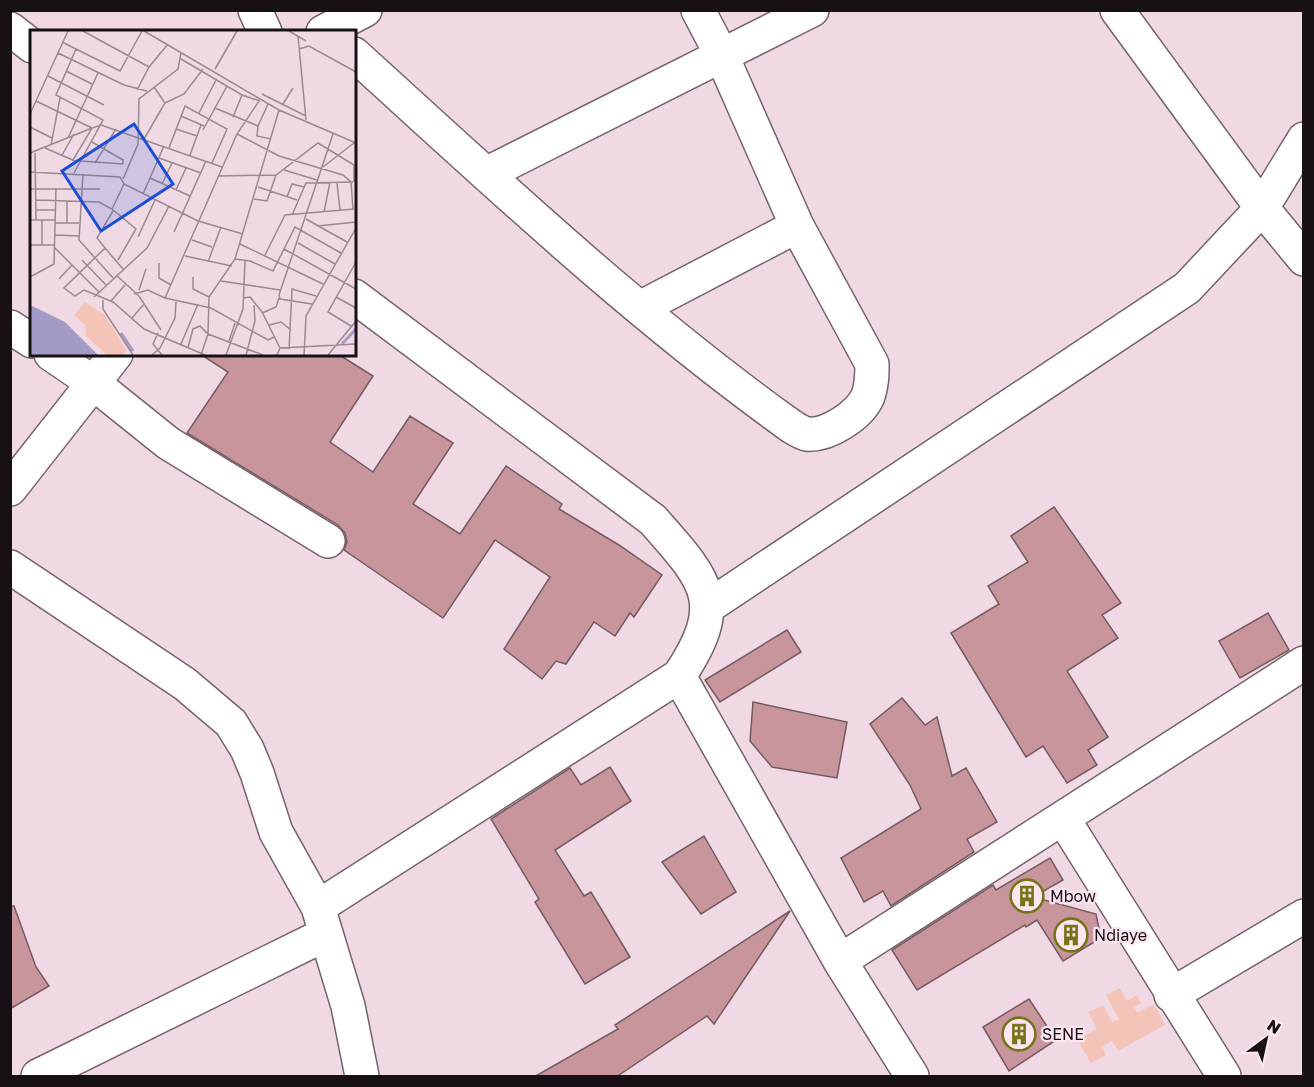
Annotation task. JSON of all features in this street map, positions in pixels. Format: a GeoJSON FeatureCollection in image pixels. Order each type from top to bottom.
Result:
{"type":"FeatureCollection","features":[{"type":"Feature","properties":{"kind":"street"},"geometry":{"type":"LineString","coordinates":[[255,10],[264,30]]}},
{"type":"Feature","properties":{"kind":"street"},"geometry":{"type":"LineString","coordinates":[[329,30],[365,10]]}},
{"type":"Feature","properties":{"kind":"street"},"geometry":{"type":"LineString","coordinates":[[356,56],[486,174],[640,308],[770,411],[805,434],[819,433],[840,424],[867,398],[873,380],[872,364],[797,226],[721,54],[698,10]]}},
{"type":"Feature","properties":{"kind":"street"},"geometry":{"type":"LineString","coordinates":[[486,174],[812,10]]}},
{"type":"Feature","properties":{"kind":"street"},"geometry":{"type":"LineString","coordinates":[[1117,10],[1262,208],[1304,259]]}},
{"type":"Feature","properties":{"kind":"street"},"geometry":{"type":"LineString","coordinates":[[10,30],[30,45]]}},
{"type":"Feature","properties":{"kind":"street"},"geometry":{"type":"LineString","coordinates":[[709,606],[1187,288],[1262,208],[1304,139]]}},
{"type":"Feature","properties":{"kind":"street"},"geometry":{"type":"LineString","coordinates":[[640,308],[797,226]]}},
{"type":"Feature","properties":{"kind":"street"},"geometry":{"type":"LineString","coordinates":[[38,1077],[322,921],[679,676],[699,646],[709,606],[692,565],[653,520],[356,297]]}},
{"type":"Feature","properties":{"kind":"street"},"geometry":{"type":"LineString","coordinates":[[10,327],[30,340]]}},
{"type":"Feature","properties":{"kind":"street"},"geometry":{"type":"LineString","coordinates":[[54,356],[93,382],[168,443],[328,541]]}},
{"type":"Feature","properties":{"kind":"street"},"geometry":{"type":"LineString","coordinates":[[10,489],[114,356]]}},
{"type":"Feature","properties":{"kind":"street"},"geometry":{"type":"LineString","coordinates":[[10,567],[185,684],[231,723],[254,765],[276,832],[322,921],[348,1006],[362,1077]]}},
{"type":"Feature","properties":{"kind":"street"},"geometry":{"type":"LineString","coordinates":[[840,961],[1064,820],[1304,663]]}},
{"type":"Feature","properties":{"kind":"street"},"geometry":{"type":"LineString","coordinates":[[679,676],[840,961],[912,1077]]}},
{"type":"Feature","properties":{"kind":"street"},"geometry":{"type":"LineString","coordinates":[[1064,820],[1224,1077]]}},
{"type":"Feature","properties":{"kind":"street"},"geometry":{"type":"LineString","coordinates":[[1171,995],[1304,916]]}},
{"type":"Feature","properties":{"kind":"shaded area"},"geometry":{"type":"Polygon","coordinates":[[[1120,988],[1127,1001],[1137,995],[1141,1003],[1134,1007],[1137,1013],[1154,1004],[1165,1025],[1118,1051],[1112,1041],[1102,1047],[1106,1055],[1091,1063],[1077,1039],[1097,1029],[1088,1012],[1103,1005],[1112,1022],[1119,1019],[1106,995],[1120,988]]]}},
{"type":"Feature","properties":{"kind":"building"},"geometry":{"type":"Polygon","coordinates":[[[203,356],[341,356],[373,376],[330,442],[373,472],[410,416],[453,443],[413,504],[460,534],[506,466],[562,504],[559,509],[619,545],[662,575],[634,617],[630,613],[615,636],[594,622],[566,664],[556,661],[542,679],[504,649],[550,577],[495,540],[443,618],[344,550],[347,542],[345,533],[338,525],[187,433],[228,372],[203,356]]]}},
{"type":"Feature","properties":{"kind":"building"},"geometry":{"type":"Polygon","coordinates":[[[1054,507],[1121,603],[1102,615],[1118,638],[1067,671],[1108,737],[1088,750],[1097,765],[1067,783],[1043,746],[1026,757],[951,633],[999,604],[988,586],[1028,562],[1011,536],[1054,507]]]}},
{"type":"Feature","properties":{"kind":"building"},"geometry":{"type":"Polygon","coordinates":[[[1268,613],[1289,650],[1240,678],[1219,641],[1268,613]]]}},
{"type":"Feature","properties":{"kind":"building"},"geometry":{"type":"Polygon","coordinates":[[[787,630],[801,652],[720,702],[705,680],[787,630]]]}},
{"type":"Feature","properties":{"kind":"building"},"geometry":{"type":"Polygon","coordinates":[[[902,698],[925,725],[937,717],[952,776],[966,768],[997,822],[967,839],[974,852],[891,906],[883,891],[864,902],[841,858],[921,809],[910,785],[870,724],[902,698]]]}},
{"type":"Feature","properties":{"kind":"building"},"geometry":{"type":"Polygon","coordinates":[[[753,702],[847,722],[837,778],[772,767],[750,741],[753,702]]]}},
{"type":"Feature","properties":{"kind":"building"},"geometry":{"type":"Polygon","coordinates":[[[610,767],[631,801],[555,850],[584,896],[591,892],[630,957],[585,984],[535,902],[539,899],[491,819],[570,768],[581,785],[610,767]]]}},
{"type":"Feature","properties":{"kind":"building"},"geometry":{"type":"Polygon","coordinates":[[[704,836],[736,892],[701,914],[662,862],[704,836]]]}},
{"type":"Feature","properties":{"kind":"building"},"geometry":{"type":"Polygon","coordinates":[[[1050,858],[1063,880],[1033,897],[1096,914],[1101,938],[1063,961],[1037,920],[917,990],[892,950],[993,885],[996,890],[1050,858]]]}},
{"type":"Feature","properties":{"kind":"building"},"geometry":{"type":"Polygon","coordinates":[[[10,906],[14,906],[36,967],[49,986],[10,1009],[10,906]]]}},
{"type":"Feature","properties":{"kind":"building"},"geometry":{"type":"Polygon","coordinates":[[[790,911],[714,1024],[707,1016],[616,1077],[534,1077],[618,1029],[615,1025],[790,911]]]}},
{"type":"Feature","properties":{"kind":"building","name":"SENE"},"geometry":{"type":"Polygon","coordinates":[[[1029,999],[1056,1040],[1009,1071],[983,1027],[1029,999]]]}},
{"type":"Feature","properties":{"kind":"place","name":"Mbow"},"geometry":{"type":"Point","coordinates":[1027,896]}},
{"type":"Feature","properties":{"kind":"place","name":"Ndiaye"},"geometry":{"type":"Point","coordinates":[1071,935]}},
{"type":"Feature","properties":{"kind":"place","name":"SENE"},"geometry":{"type":"Point","coordinates":[1019,1034]}}]}
